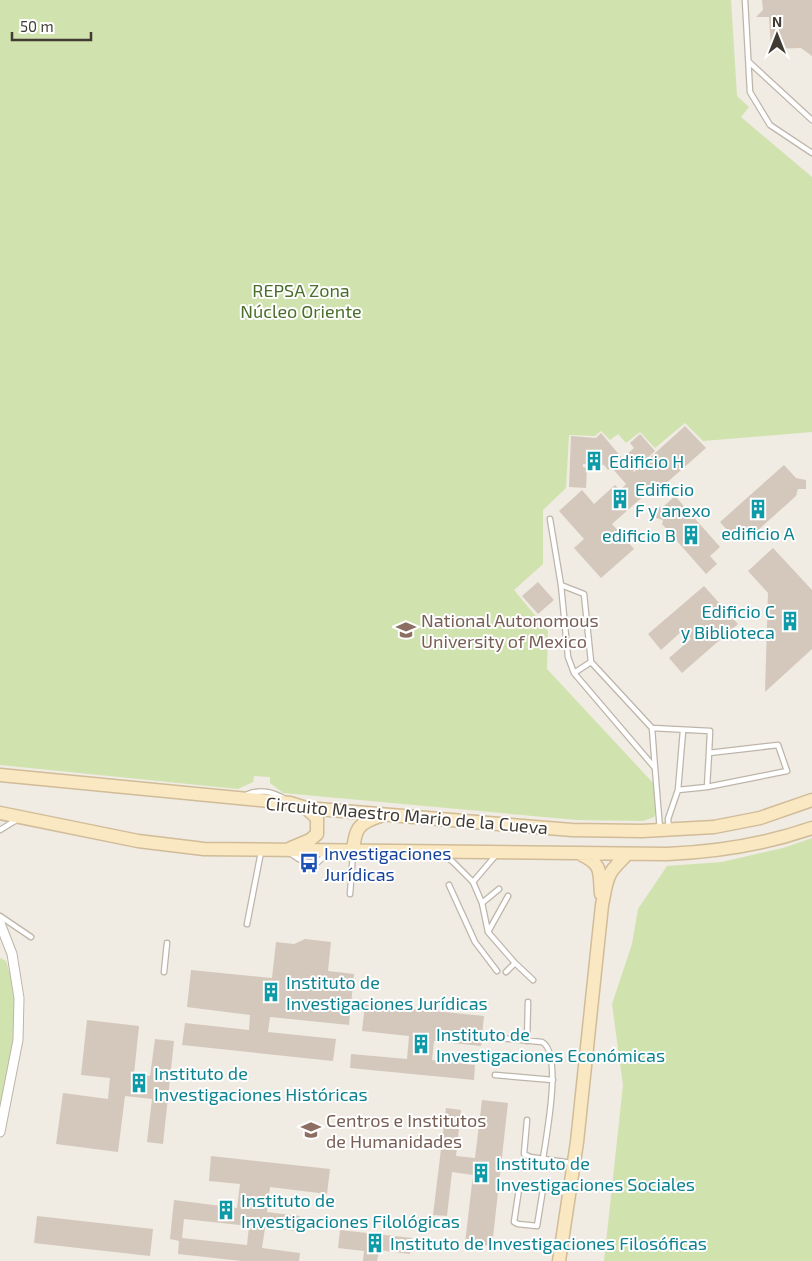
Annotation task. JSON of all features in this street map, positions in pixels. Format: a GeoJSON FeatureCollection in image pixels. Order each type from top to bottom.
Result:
{"type":"FeatureCollection","features":[{"type":"Feature","properties":{"kind":"street","name":"Circuito Maestro Mario de la Cueva"},"geometry":{"type":"LineString","coordinates":[[0,775],[290,803],[306,808],[572,830],[664,831],[714,827],[760,818],[812,800]]}},
{"type":"Feature","properties":{"kind":"street"},"geometry":{"type":"LineString","coordinates":[[287,850],[310,840],[317,834],[317,818],[306,808]]}},
{"type":"Feature","properties":{"kind":"street","name":"Circuito Maestro Mario de la Cueva"},"geometry":{"type":"LineString","coordinates":[[0,813],[138,841],[204,849],[626,855],[683,854],[766,841],[812,828]]}},
{"type":"Feature","properties":{"kind":"street"},"geometry":{"type":"LineString","coordinates":[[353,851],[357,829],[363,822],[388,814]]}},
{"type":"Feature","properties":{"kind":"street"},"geometry":{"type":"LineString","coordinates":[[579,854],[593,861],[598,869],[602,905]]}},
{"type":"Feature","properties":{"kind":"street"},"geometry":{"type":"LineString","coordinates":[[559,1261],[574,1164],[602,905],[607,882],[614,867],[626,855]]}},
{"type":"Feature","properties":{"kind":"street"},"geometry":{"type":"LineString","coordinates":[[0,923],[12,954],[18,998],[18,1040],[0,1132]]}},
{"type":"Feature","properties":{"kind":"lane"},"geometry":{"type":"LineString","coordinates":[[745,0],[750,92],[770,124],[812,153]]}},
{"type":"Feature","properties":{"kind":"lane"},"geometry":{"type":"LineString","coordinates":[[749,62],[812,120]]}},
{"type":"Feature","properties":{"kind":"lane"},"geometry":{"type":"LineString","coordinates":[[550,519],[561,585],[568,657],[574,674],[655,768]]}},
{"type":"Feature","properties":{"kind":"lane"},"geometry":{"type":"LineString","coordinates":[[561,585],[584,594],[591,662],[652,728],[655,768],[664,831]]}},
{"type":"Feature","properties":{"kind":"lane"},"geometry":{"type":"LineString","coordinates":[[574,674],[591,662]]}},
{"type":"Feature","properties":{"kind":"lane"},"geometry":{"type":"LineString","coordinates":[[652,728],[710,731],[707,787]]}},
{"type":"Feature","properties":{"kind":"lane"},"geometry":{"type":"LineString","coordinates":[[664,831],[678,790],[683,731]]}},
{"type":"Feature","properties":{"kind":"lane"},"geometry":{"type":"LineString","coordinates":[[678,790],[707,787],[787,771],[778,745],[709,753]]}},
{"type":"Feature","properties":{"kind":"lane"},"geometry":{"type":"LineString","coordinates":[[0,830],[21,817]]}},
{"type":"Feature","properties":{"kind":"lane"},"geometry":{"type":"LineString","coordinates":[[247,924],[261,850]]}},
{"type":"Feature","properties":{"kind":"lane"},"geometry":{"type":"LineString","coordinates":[[350,894],[353,851]]}},
{"type":"Feature","properties":{"kind":"lane"},"geometry":{"type":"LineString","coordinates":[[440,853],[454,862],[472,882],[482,903],[488,932],[533,980]]}},
{"type":"Feature","properties":{"kind":"lane"},"geometry":{"type":"LineString","coordinates":[[472,882],[497,853]]}},
{"type":"Feature","properties":{"kind":"lane"},"geometry":{"type":"LineString","coordinates":[[449,885],[475,942],[497,972]]}},
{"type":"Feature","properties":{"kind":"lane"},"geometry":{"type":"LineString","coordinates":[[482,903],[499,889]]}},
{"type":"Feature","properties":{"kind":"lane"},"geometry":{"type":"LineString","coordinates":[[488,932],[508,896]]}},
{"type":"Feature","properties":{"kind":"lane"},"geometry":{"type":"LineString","coordinates":[[0,916],[31,937]]}},
{"type":"Feature","properties":{"kind":"lane"},"geometry":{"type":"LineString","coordinates":[[164,972],[167,943]]}},
{"type":"Feature","properties":{"kind":"lane"},"geometry":{"type":"LineString","coordinates":[[506,972],[515,962]]}},
{"type":"Feature","properties":{"kind":"lane"},"geometry":{"type":"LineString","coordinates":[[527,1040],[528,1002]]}},
{"type":"Feature","properties":{"kind":"lane"},"geometry":{"type":"LineString","coordinates":[[499,1038],[542,1042],[547,1045],[549,1050],[553,1080],[543,1159]]}},
{"type":"Feature","properties":{"kind":"lane"},"geometry":{"type":"LineString","coordinates":[[495,1075],[553,1080]]}},
{"type":"Feature","properties":{"kind":"lane"},"geometry":{"type":"LineString","coordinates":[[527,1120],[524,1154],[530,1157],[574,1164]]}},
{"type":"Feature","properties":{"kind":"lane"},"geometry":{"type":"LineString","coordinates":[[544,1189],[537,1226],[514,1222],[520,1187],[522,1185],[569,1193]]}},
{"type":"Feature","properties":{"kind":"green space","name":"REPSA Zona Núcleo Oriente"},"geometry":{"type":"Polygon","coordinates":[[[0,0],[731,0],[737,96],[749,107],[741,117],[812,177],[812,432],[703,441],[685,423],[655,448],[640,432],[626,443],[618,434],[610,440],[601,431],[595,436],[569,435],[566,488],[543,510],[543,564],[514,590],[548,631],[547,669],[654,784],[656,812],[654,817],[643,821],[577,820],[283,793],[270,783],[270,777],[254,776],[253,782],[238,789],[0,765],[0,0]]]}},
{"type":"Feature","properties":{"kind":"green space"},"geometry":{"type":"Polygon","coordinates":[[[812,838],[812,1261],[604,1261],[623,1085],[612,1004],[632,944],[638,909],[667,866],[722,862],[783,848],[812,838]]]}},
{"type":"Feature","properties":{"kind":"green space"},"geometry":{"type":"Polygon","coordinates":[[[0,958],[6,961],[9,971],[12,973],[15,995],[16,1040],[0,1123],[0,958]]]}},
{"type":"Feature","properties":{"kind":"building"},"geometry":{"type":"Polygon","coordinates":[[[762,0],[812,0],[812,56],[801,48],[771,49],[769,17],[756,17],[763,10],[762,0]]]}},
{"type":"Feature","properties":{"kind":"building","name":"Edificio F y anexo"},"geometry":{"type":"Polygon","coordinates":[[[685,426],[706,448],[654,494],[647,493],[612,524],[634,549],[601,578],[574,548],[584,539],[559,511],[582,490],[594,504],[615,485],[620,490],[626,484],[612,468],[634,448],[630,443],[640,434],[655,451],[634,472],[685,426]]]}},
{"type":"Feature","properties":{"kind":"building","name":"Edificio H"},"geometry":{"type":"Polygon","coordinates":[[[601,433],[622,458],[608,470],[604,465],[583,464],[583,467],[587,468],[586,488],[569,487],[571,436],[596,438],[601,433]]]}},
{"type":"Feature","properties":{"kind":"building","name":"edificio A"},"geometry":{"type":"Polygon","coordinates":[[[784,465],[796,478],[806,480],[806,489],[798,489],[796,496],[748,539],[740,531],[733,537],[720,522],[784,465]]]}},
{"type":"Feature","properties":{"kind":"building","name":"edificio B"},"geometry":{"type":"Polygon","coordinates":[[[675,496],[720,547],[710,556],[717,564],[706,574],[662,524],[663,520],[656,518],[652,513],[654,507],[663,507],[675,496]]]}},
{"type":"Feature","properties":{"kind":"building","name":"Edificio C y Biblioteca"},"geometry":{"type":"Polygon","coordinates":[[[773,548],[812,590],[812,649],[765,692],[768,593],[748,571],[773,548]]]}},
{"type":"Feature","properties":{"kind":"building"},"geometry":{"type":"Polygon","coordinates":[[[538,582],[554,600],[538,614],[522,596],[538,582]]]}},
{"type":"Feature","properties":{"kind":"building"},"geometry":{"type":"Polygon","coordinates":[[[704,586],[738,624],[682,673],[669,658],[691,639],[683,630],[661,650],[648,634],[704,586]]]}},
{"type":"Feature","properties":{"kind":"building","name":"Instituto de Investigaciones Jurídicas"},"geometry":{"type":"Polygon","coordinates":[[[305,939],[331,942],[328,971],[354,974],[349,1025],[270,1017],[268,1032],[336,1039],[333,1061],[182,1045],[185,1023],[249,1030],[250,1015],[187,1007],[191,970],[272,978],[276,942],[294,944],[305,939]]]}},
{"type":"Feature","properties":{"kind":"building","name":"Instituto de Investigaciones Económicas"},"geometry":{"type":"Polygon","coordinates":[[[365,1004],[484,1016],[481,1046],[434,1041],[432,1060],[475,1065],[474,1080],[350,1068],[351,1054],[407,1059],[409,1036],[362,1031],[365,1004]]]}},
{"type":"Feature","properties":{"kind":"building","name":"Instituto de Investigaciones Históricas"},"geometry":{"type":"Polygon","coordinates":[[[87,1020],[139,1026],[134,1074],[150,1076],[155,1039],[174,1041],[163,1144],[147,1142],[152,1099],[125,1096],[118,1152],[56,1144],[63,1093],[108,1099],[110,1078],[81,1075],[87,1020]]]}},
{"type":"Feature","properties":{"kind":"building","name":"Instituto de Investigaciones Sociales"},"geometry":{"type":"Polygon","coordinates":[[[482,1100],[508,1103],[492,1246],[465,1243],[473,1175],[452,1172],[447,1216],[433,1215],[446,1108],[461,1110],[456,1156],[475,1158],[482,1100]]]}},
{"type":"Feature","properties":{"kind":"building","name":"Instituto de Investigaciones Filológicas"},"geometry":{"type":"Polygon","coordinates":[[[211,1156],[330,1169],[327,1194],[270,1187],[267,1212],[300,1216],[298,1231],[265,1228],[262,1248],[300,1253],[299,1261],[242,1261],[178,1254],[179,1241],[170,1239],[174,1200],[237,1208],[240,1184],[209,1181],[211,1156]],[[184,1219],[182,1238],[247,1245],[249,1226],[184,1219]]]}},
{"type":"Feature","properties":{"kind":"building"},"geometry":{"type":"Polygon","coordinates":[[[37,1216],[153,1229],[150,1256],[34,1243],[37,1216]]]}},
{"type":"Feature","properties":{"kind":"building","name":"Instituto de Investigaciones Filosóficas"},"geometry":{"type":"Polygon","coordinates":[[[340,1230],[412,1238],[410,1254],[379,1250],[377,1261],[363,1261],[364,1251],[338,1248],[340,1230]]]}},
{"type":"Feature","properties":{"kind":"place","name":"Edificio H"},"geometry":{"type":"Point","coordinates":[594,461]}},
{"type":"Feature","properties":{"kind":"place","name":"Edificio F y anexo"},"geometry":{"type":"Point","coordinates":[620,499]}},
{"type":"Feature","properties":{"kind":"place","name":"edificio A"},"geometry":{"type":"Point","coordinates":[758,509]}},
{"type":"Feature","properties":{"kind":"place","name":"edificio B"},"geometry":{"type":"Point","coordinates":[691,535]}},
{"type":"Feature","properties":{"kind":"place","name":"Edificio C y Biblioteca"},"geometry":{"type":"Point","coordinates":[790,621]}},
{"type":"Feature","properties":{"kind":"place","name":"National Autonomous University of Mexico"},"geometry":{"type":"Point","coordinates":[406,630]}},
{"type":"Feature","properties":{"kind":"place","name":"Investigaciones Jurídicas"},"geometry":{"type":"Point","coordinates":[309,863]}},
{"type":"Feature","properties":{"kind":"place","name":"Instituto de Investigaciones Jurídicas"},"geometry":{"type":"Point","coordinates":[271,992]}},
{"type":"Feature","properties":{"kind":"place","name":"Instituto de Investigaciones Económicas"},"geometry":{"type":"Point","coordinates":[421,1044]}},
{"type":"Feature","properties":{"kind":"place","name":"Instituto de Investigaciones Históricas"},"geometry":{"type":"Point","coordinates":[139,1083]}},
{"type":"Feature","properties":{"kind":"place","name":"Centros e Institutos de Humanidades"},"geometry":{"type":"Point","coordinates":[311,1130]}},
{"type":"Feature","properties":{"kind":"place","name":"Instituto de Investigaciones Sociales"},"geometry":{"type":"Point","coordinates":[481,1173]}},
{"type":"Feature","properties":{"kind":"place","name":"Instituto de Investigaciones Filológicas"},"geometry":{"type":"Point","coordinates":[226,1210]}},
{"type":"Feature","properties":{"kind":"place","name":"Instituto de Investigaciones Filosóficas"},"geometry":{"type":"Point","coordinates":[375,1243]}}]}
